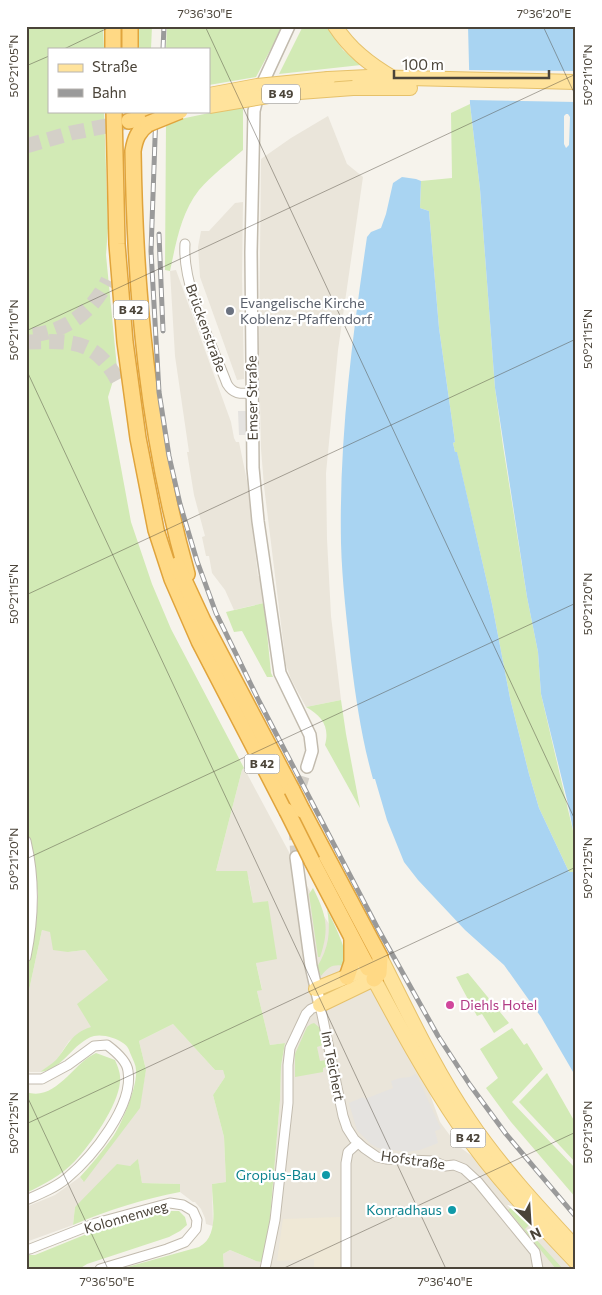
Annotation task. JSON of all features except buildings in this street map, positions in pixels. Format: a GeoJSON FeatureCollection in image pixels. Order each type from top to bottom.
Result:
{"type":"FeatureCollection","features":[{"type":"Feature","properties":{"kind":"highway"},"geometry":{"type":"LineString","coordinates":[[113,26],[113,48]]}},
{"type":"Feature","properties":{"kind":"highway"},"geometry":{"type":"LineString","coordinates":[[121,26],[121,48]]}},
{"type":"Feature","properties":{"kind":"highway"},"geometry":{"type":"LineString","coordinates":[[130,26],[130,48]]}},
{"type":"Feature","properties":{"kind":"highway"},"geometry":{"type":"LineString","coordinates":[[170,112],[132,116],[140,131],[136,137],[133,151],[136,255],[153,417],[167,494],[196,607]]}},
{"type":"Feature","properties":{"kind":"highway","name":"B 42"},"geometry":{"type":"LineString","coordinates":[[132,116],[117,244],[125,342],[138,438],[156,530],[175,587],[199,641],[295,811],[377,965]]}},
{"type":"Feature","properties":{"kind":"highway","name":"B 42"},"geometry":{"type":"LineString","coordinates":[[132,116],[124,207],[128,285],[144,423],[156,491],[166,530],[176,562],[196,607],[292,790],[295,811],[312,861],[352,938],[377,965]]}},
{"type":"Feature","properties":{"kind":"highway"},"geometry":{"type":"LineString","coordinates":[[108,280],[117,244]]}},
{"type":"Feature","properties":{"kind":"highway"},"geometry":{"type":"LineString","coordinates":[[118,381],[138,438]]}},
{"type":"Feature","properties":{"kind":"highway","name":"B 42"},"geometry":{"type":"LineString","coordinates":[[348,977],[352,962],[352,938]]}},
{"type":"Feature","properties":{"kind":"main road","name":"B 49"},"geometry":{"type":"LineString","coordinates":[[335,26],[354,51],[370,64],[393,78]]}},
{"type":"Feature","properties":{"kind":"main road","name":"B 49"},"geometry":{"type":"LineString","coordinates":[[210,95],[257,86],[359,77],[393,78],[427,84],[576,91]]}},
{"type":"Feature","properties":{"kind":"main road","name":"B 49"},"geometry":{"type":"LineString","coordinates":[[210,106],[286,93],[353,88],[427,84],[576,82]]}},
{"type":"Feature","properties":{"kind":"main road"},"geometry":{"type":"LineString","coordinates":[[316,989],[377,965]]}},
{"type":"Feature","properties":{"kind":"main road"},"geometry":{"type":"LineString","coordinates":[[320,1005],[377,965]]}},
{"type":"Feature","properties":{"kind":"main road","name":"B 42"},"geometry":{"type":"LineString","coordinates":[[377,965],[397,990],[441,1074],[468,1120],[522,1189],[576,1248]]}},
{"type":"Feature","properties":{"kind":"main road","name":"B 42"},"geometry":{"type":"LineString","coordinates":[[377,965],[384,997],[422,1067],[460,1126],[506,1185],[576,1262]]}},
{"type":"Feature","properties":{"kind":"street","name":"Emser Straße"},"geometry":{"type":"LineString","coordinates":[[289,26],[259,91],[254,111],[251,393],[253,468],[258,521],[274,635],[280,673],[310,735],[312,751],[307,767]]}},
{"type":"Feature","properties":{"kind":"street","name":"Brückenstraße"},"geometry":{"type":"LineString","coordinates":[[185,244],[185,261],[190,284],[227,384],[236,393],[251,393]]}},
{"type":"Feature","properties":{"kind":"street"},"geometry":{"type":"LineString","coordinates":[[26,840],[32,867],[33,915],[26,957]]}},
{"type":"Feature","properties":{"kind":"street","name":"Im Teichert"},"geometry":{"type":"LineString","coordinates":[[296,857],[311,966],[345,1122],[351,1136],[358,1143]]}},
{"type":"Feature","properties":{"kind":"street"},"geometry":{"type":"LineString","coordinates":[[265,1269],[276,1220],[288,1103],[290,1048],[306,1014],[310,1009],[320,1005]]}},
{"type":"Feature","properties":{"kind":"street"},"geometry":{"type":"LineString","coordinates":[[26,1079],[42,1079],[68,1065],[94,1046],[107,1045],[118,1054],[128,1070],[128,1084],[120,1112],[101,1142],[66,1179],[53,1188],[26,1200]]}},
{"type":"Feature","properties":{"kind":"street"},"geometry":{"type":"LineString","coordinates":[[346,1269],[346,1157],[358,1143]]}},
{"type":"Feature","properties":{"kind":"street","name":"Hofstraße"},"geometry":{"type":"LineString","coordinates":[[358,1143],[370,1153],[386,1159],[429,1161],[445,1166],[454,1165],[464,1169],[478,1182],[536,1252],[538,1269]]}},
{"type":"Feature","properties":{"kind":"street","name":"Kolonnenweg"},"geometry":{"type":"LineString","coordinates":[[26,1250],[96,1223],[170,1203],[183,1205],[193,1211],[197,1220],[196,1229],[185,1242],[100,1269]]}},
{"type":"Feature","properties":{"kind":"shaded area"},"geometry":{"type":"Polygon","coordinates":[[[328,116],[347,164],[363,177],[338,350],[326,473],[331,616],[341,700],[306,707],[291,679],[286,665],[264,486],[261,449],[259,350],[261,159],[328,116]]]}},
{"type":"Feature","properties":{"kind":"shaded area"},"geometry":{"type":"Polygon","coordinates":[[[243,202],[244,379],[237,380],[200,277],[198,247],[201,231],[209,231],[235,203],[243,202]]]}},
{"type":"Feature","properties":{"kind":"shaded area"},"geometry":{"type":"Polygon","coordinates":[[[176,270],[231,422],[234,438],[236,442],[239,442],[247,481],[258,576],[261,576],[264,603],[234,610],[225,590],[212,573],[209,556],[206,556],[202,537],[205,536],[194,495],[175,356],[170,271],[176,270]]]}},
{"type":"Feature","properties":{"kind":"shaded area"},"geometry":{"type":"Polygon","coordinates":[[[238,411],[247,411],[248,435],[239,435],[238,411]]]}},
{"type":"Feature","properties":{"kind":"shaded area"},"geometry":{"type":"Polygon","coordinates":[[[244,768],[320,910],[378,1000],[406,1053],[427,1086],[440,1122],[457,1145],[476,1159],[572,1269],[224,1269],[223,1254],[230,1250],[256,1261],[262,1261],[270,1219],[281,1066],[285,1043],[270,1045],[257,991],[262,989],[256,963],[268,901],[253,904],[249,879],[216,871],[244,768]]]}},
{"type":"Feature","properties":{"kind":"shaded area"},"geometry":{"type":"Polygon","coordinates":[[[42,930],[50,931],[68,952],[85,950],[108,980],[91,1027],[69,1041],[56,1061],[40,1072],[30,1072],[26,1070],[26,1004],[42,930]]]}},
{"type":"Feature","properties":{"kind":"shaded area"},"geometry":{"type":"Polygon","coordinates":[[[173,1024],[215,1070],[223,1069],[225,1077],[213,1095],[224,1137],[226,1182],[212,1184],[213,1226],[206,1224],[201,1209],[195,1202],[180,1192],[179,1184],[142,1183],[138,1160],[75,1207],[73,1225],[26,1242],[26,1207],[55,1195],[80,1177],[83,1181],[139,1108],[146,1070],[139,1041],[173,1024]]]}},
{"type":"Feature","properties":{"kind":"shaded area"},"geometry":{"type":"Polygon","coordinates":[[[416,1074],[441,1129],[435,1131],[438,1143],[420,1150],[407,1152],[378,1148],[371,1144],[357,1130],[349,1103],[393,1088],[391,1081],[416,1074]]]}},
{"type":"Feature","properties":{"kind":"shaded area"},"geometry":{"type":"Polygon","coordinates":[[[340,1217],[341,1269],[314,1269],[314,1259],[277,1261],[283,1219],[340,1217]]]}},
{"type":"Feature","properties":{"kind":"green space"},"geometry":{"type":"Polygon","coordinates":[[[26,26],[103,26],[104,48],[48,48],[48,112],[104,112],[108,228],[106,255],[117,368],[108,397],[131,522],[152,584],[171,629],[244,768],[216,871],[247,871],[253,903],[268,901],[277,959],[256,963],[262,990],[257,991],[270,1045],[285,1043],[281,1066],[270,1219],[262,1262],[230,1250],[223,1254],[224,1269],[120,1269],[199,1247],[206,1242],[210,1235],[213,1219],[212,1184],[226,1182],[224,1137],[213,1095],[225,1077],[223,1070],[215,1070],[173,1024],[139,1041],[146,1070],[140,1108],[84,1182],[80,1177],[112,1138],[124,1115],[132,1095],[136,1070],[125,1044],[113,1038],[94,1036],[80,1044],[55,1066],[40,1072],[56,1060],[70,1040],[78,1033],[91,1027],[77,1004],[108,980],[85,950],[68,952],[53,950],[50,932],[42,930],[26,1004],[26,975],[36,925],[38,893],[33,870],[26,944],[26,26]]]}},
{"type":"Feature","properties":{"kind":"green space"},"geometry":{"type":"Polygon","coordinates":[[[139,26],[152,26],[151,48],[139,48],[139,26]]]}},
{"type":"Feature","properties":{"kind":"green space"},"geometry":{"type":"Polygon","coordinates":[[[167,26],[283,26],[256,77],[210,85],[210,48],[166,48],[167,26]]]}},
{"type":"Feature","properties":{"kind":"green space"},"geometry":{"type":"Polygon","coordinates":[[[303,26],[326,26],[343,50],[361,65],[279,74],[303,26]]]}},
{"type":"Feature","properties":{"kind":"green space"},"geometry":{"type":"Polygon","coordinates":[[[470,104],[480,189],[495,388],[527,597],[538,652],[541,694],[574,835],[576,869],[574,872],[569,872],[539,808],[510,698],[492,604],[457,453],[453,443],[455,442],[439,328],[429,211],[420,208],[421,181],[452,178],[451,113],[470,104]]]}},
{"type":"Feature","properties":{"kind":"green space"},"geometry":{"type":"Polygon","coordinates":[[[243,106],[243,150],[209,179],[193,199],[183,218],[170,271],[165,270],[166,122],[243,106]]]}},
{"type":"Feature","properties":{"kind":"green space"},"geometry":{"type":"Polygon","coordinates":[[[264,603],[271,673],[273,677],[267,677],[242,631],[234,632],[226,612],[264,603]]]}},
{"type":"Feature","properties":{"kind":"green space"},"geometry":{"type":"Polygon","coordinates":[[[341,700],[360,808],[325,745],[326,733],[323,723],[316,714],[306,707],[341,700]]]}},
{"type":"Feature","properties":{"kind":"green space"},"geometry":{"type":"Polygon","coordinates":[[[313,888],[324,914],[326,929],[320,957],[318,957],[309,894],[313,888]]]}},
{"type":"Feature","properties":{"kind":"green space"},"geometry":{"type":"Polygon","coordinates":[[[327,909],[343,944],[346,966],[332,966],[321,976],[317,967],[328,939],[327,909]]]}},
{"type":"Feature","properties":{"kind":"green space"},"geometry":{"type":"Polygon","coordinates":[[[468,973],[509,1023],[494,1033],[482,1014],[477,1016],[456,977],[468,973]]]}},
{"type":"Feature","properties":{"kind":"green space"},"geometry":{"type":"Polygon","coordinates":[[[314,1023],[320,1028],[323,1045],[317,1047],[320,1061],[326,1060],[326,1067],[323,1068],[323,1072],[295,1077],[295,1054],[307,1027],[314,1023]]]}},
{"type":"Feature","properties":{"kind":"green space"},"geometry":{"type":"Polygon","coordinates":[[[512,1028],[524,1045],[527,1043],[543,1069],[512,1102],[576,1169],[576,1198],[511,1122],[486,1088],[498,1078],[480,1049],[512,1028]]]}},
{"type":"Feature","properties":{"kind":"green space"},"geometry":{"type":"Polygon","coordinates":[[[96,1053],[115,1060],[120,1073],[118,1092],[109,1113],[88,1145],[70,1166],[39,1187],[26,1193],[26,1092],[37,1094],[55,1087],[96,1053]]]}},
{"type":"Feature","properties":{"kind":"green space"},"geometry":{"type":"Polygon","coordinates":[[[547,1073],[576,1124],[576,1163],[519,1102],[547,1073]]]}},
{"type":"Feature","properties":{"kind":"green space"},"geometry":{"type":"Polygon","coordinates":[[[138,1159],[142,1183],[180,1184],[180,1192],[99,1214],[73,1225],[75,1207],[117,1164],[130,1166],[138,1159]]]}},
{"type":"Feature","properties":{"kind":"green space"},"geometry":{"type":"Polygon","coordinates":[[[513,1206],[529,1225],[525,1229],[563,1269],[556,1269],[508,1210],[513,1206]]]}},
{"type":"Feature","properties":{"kind":"green space"},"geometry":{"type":"Polygon","coordinates":[[[168,1211],[179,1211],[185,1217],[187,1225],[169,1237],[87,1264],[79,1269],[26,1269],[26,1255],[35,1255],[99,1229],[168,1211]]]}},
{"type":"Feature","properties":{"kind":"water"},"geometry":{"type":"Polygon","coordinates":[[[468,26],[576,26],[576,861],[574,835],[568,804],[541,694],[538,652],[527,597],[495,388],[480,189],[470,104],[468,26]],[[568,114],[564,116],[564,144],[566,148],[569,145],[570,117],[568,114]]]}},
{"type":"Feature","properties":{"kind":"water"},"geometry":{"type":"Polygon","coordinates":[[[402,177],[421,181],[420,208],[429,211],[439,328],[455,442],[453,443],[455,452],[457,452],[492,604],[510,698],[529,774],[539,808],[569,872],[574,872],[576,869],[576,1077],[541,1017],[504,965],[465,930],[418,880],[404,862],[387,820],[375,779],[373,779],[357,705],[345,602],[341,543],[344,428],[356,313],[367,237],[371,232],[381,228],[393,183],[402,177]]]}},
{"type":"Feature","properties":{"kind":"pier"},"geometry":{"type":"Polygon","coordinates":[[[467,70],[576,71],[576,102],[468,100],[467,70]]]}},
{"type":"Feature","properties":{"kind":"tunnel"},"geometry":{"type":"LineString","coordinates":[[26,146],[71,133],[127,122]]}},
{"type":"Feature","properties":{"kind":"tunnel"},"geometry":{"type":"LineString","coordinates":[[33,335],[57,329],[78,318],[95,301],[108,280]]}},
{"type":"Feature","properties":{"kind":"tunnel"},"geometry":{"type":"LineString","coordinates":[[26,342],[68,343],[90,349],[109,367],[118,381]]}},
{"type":"Feature","properties":{"kind":"tunnel"},"geometry":{"type":"LineString","coordinates":[[296,803],[307,767]]}},
{"type":"Feature","properties":{"kind":"tunnel"},"geometry":{"type":"LineString","coordinates":[[294,829],[296,857]]}},
{"type":"Feature","properties":{"kind":"railway"},"geometry":{"type":"LineString","coordinates":[[163,48],[164,26]]}},
{"type":"Feature","properties":{"kind":"railway"},"geometry":{"type":"LineString","coordinates":[[156,112],[151,251],[159,392],[169,456],[180,504],[197,561],[216,613],[259,701],[377,927],[438,1036],[470,1085],[506,1134],[576,1217]]}},
{"type":"Feature","properties":{"kind":"railway"},"geometry":{"type":"LineString","coordinates":[[159,234],[163,331]]}},
{"type":"Feature","properties":{"kind":"place","name":"Evangelische Kirche Koblenz-Pfaffendorf"},"geometry":{"type":"Point","coordinates":[230,311]}},
{"type":"Feature","properties":{"kind":"place","name":"Diehls Hotel"},"geometry":{"type":"Point","coordinates":[450,1005]}},
{"type":"Feature","properties":{"kind":"place","name":"Gropius-Bau"},"geometry":{"type":"Point","coordinates":[326,1175]}},
{"type":"Feature","properties":{"kind":"place","name":"Konradhaus"},"geometry":{"type":"Point","coordinates":[452,1210]}}]}
